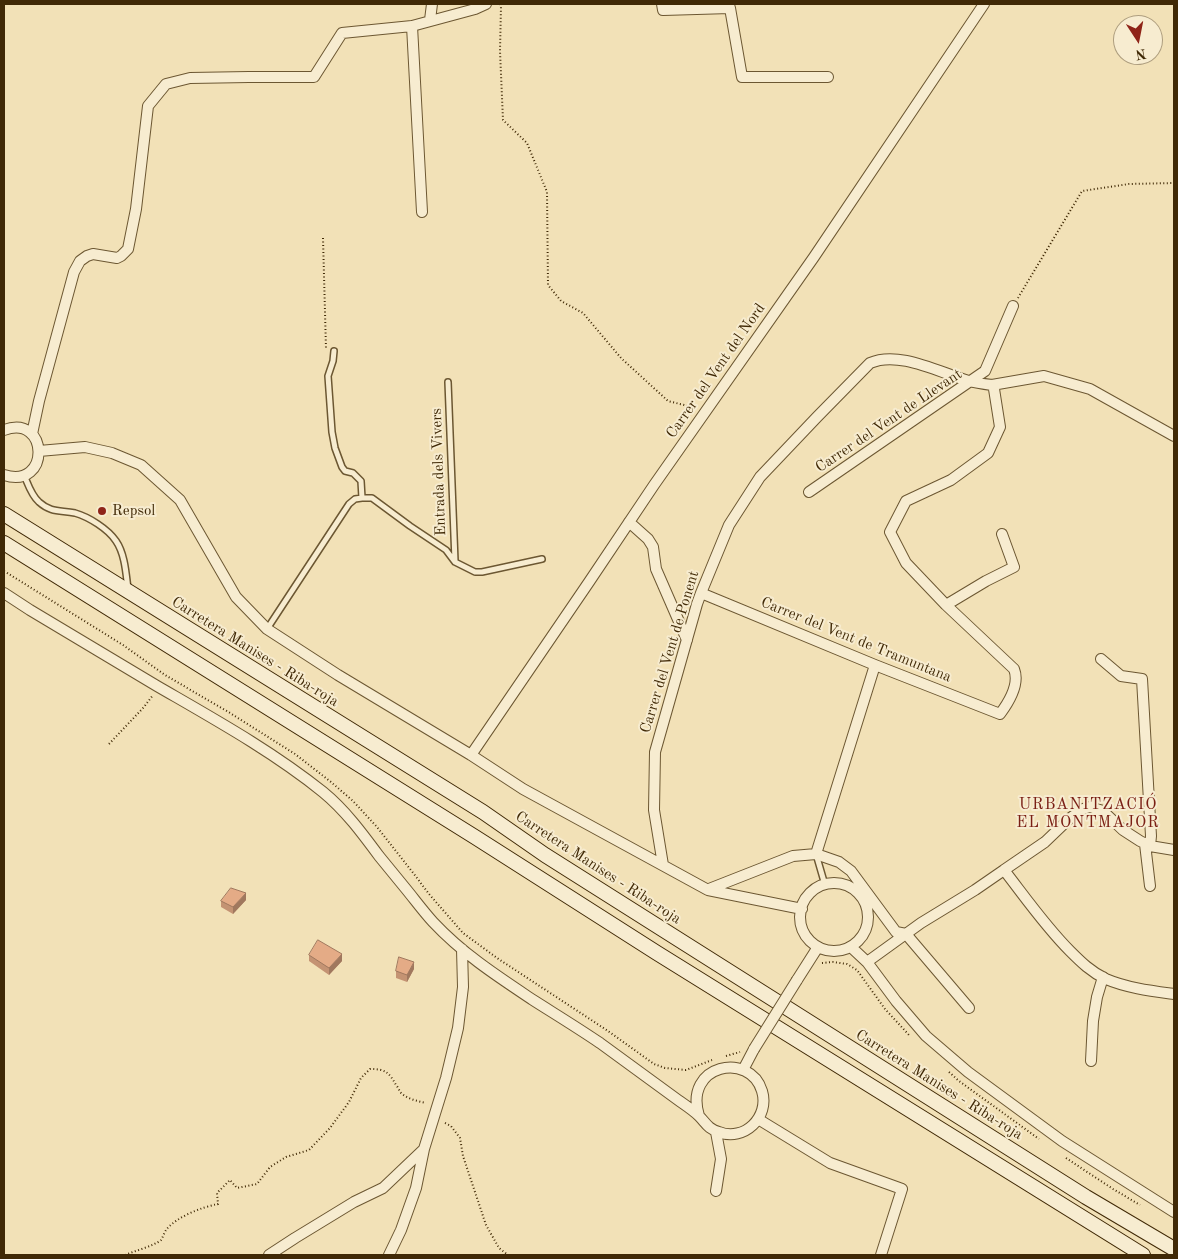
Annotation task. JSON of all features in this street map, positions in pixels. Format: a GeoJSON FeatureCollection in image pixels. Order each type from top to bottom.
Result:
{"type":"FeatureCollection","features":[{"type":"Feature","properties":{"kind":"main road","name":"Carretera Manises - Riba-roja"},"geometry":{"type":"LineString","coordinates":[[4,514],[482,812],[552,860],[1086,1197],[1174,1249]]}},
{"type":"Feature","properties":{"kind":"main road"},"geometry":{"type":"LineString","coordinates":[[4,543],[657,953],[1143,1255]]}},
{"type":"Feature","properties":{"kind":"street"},"geometry":{"type":"LineString","coordinates":[[430,20],[432,4]]}},
{"type":"Feature","properties":{"kind":"street"},"geometry":{"type":"LineString","coordinates":[[32,434],[39,401],[74,272],[80,261],[87,256],[93,254],[117,258],[128,250],[136,209],[148,106],[166,84],[190,78],[314,78],[342,33],[412,26],[475,9],[486,4]]}},
{"type":"Feature","properties":{"kind":"street"},"geometry":{"type":"LineString","coordinates":[[662,4],[663,10],[730,8],[742,77],[828,77]]}},
{"type":"Feature","properties":{"kind":"street","name":"Carrer del Vent del Nord"},"geometry":{"type":"LineString","coordinates":[[472,755],[629,522],[814,257],[984,4]]}},
{"type":"Feature","properties":{"kind":"street"},"geometry":{"type":"LineString","coordinates":[[412,26],[422,212]]}},
{"type":"Feature","properties":{"kind":"street"},"geometry":{"type":"LineString","coordinates":[[970,381],[985,371],[1014,306]]}},
{"type":"Feature","properties":{"kind":"street","name":"Carrer del Vent de Ponent"},"geometry":{"type":"LineString","coordinates":[[663,865],[654,810],[655,752],[697,604],[729,525],[760,477],[870,363],[879,359],[902,360],[970,381]]}},
{"type":"Feature","properties":{"kind":"street"},"geometry":{"type":"LineString","coordinates":[[1002,534],[1014,567],[946,605],[906,563],[890,532],[906,500],[951,480],[988,452],[1000,427],[992,385],[1044,376],[1090,389],[1174,436]]}},
{"type":"Feature","properties":{"kind":"street","name":"Carrer del Vent de Llevant"},"geometry":{"type":"LineString","coordinates":[[809,492],[970,381],[992,385]]}},
{"type":"Feature","properties":{"kind":"street"},"geometry":{"type":"LineString","coordinates":[[4,430],[11,427],[22,429],[32,434],[40,451],[38,460],[28,473],[12,478],[4,475]]}},
{"type":"Feature","properties":{"kind":"street"},"geometry":{"type":"LineString","coordinates":[[40,451],[85,447],[112,453],[140,465],[180,500],[236,597],[267,629],[338,675],[472,755],[523,789],[708,890],[802,909]]}},
{"type":"Feature","properties":{"kind":"street"},"geometry":{"type":"LineString","coordinates":[[629,522],[648,538],[653,547],[656,569],[687,640]]}},
{"type":"Feature","properties":{"kind":"street"},"geometry":{"type":"LineString","coordinates":[[4,592],[30,610],[232,730],[324,793],[343,811],[433,922],[462,949],[489,971],[599,1043],[699,1116],[706,1125],[716,1132],[725,1134],[744,1132],[758,1119],[764,1100],[758,1082],[751,1074],[743,1070],[728,1067],[713,1071],[699,1086],[696,1096],[699,1116]]}},
{"type":"Feature","properties":{"kind":"street","name":"Carrer del Vent de Tramuntana"},"geometry":{"type":"LineString","coordinates":[[701,593],[1000,714],[1008,703],[1015,685],[1014,669],[946,605]]}},
{"type":"Feature","properties":{"kind":"street"},"geometry":{"type":"LineString","coordinates":[[1102,659],[1121,676],[1142,680],[1151,836],[1147,845],[1150,886]]}},
{"type":"Feature","properties":{"kind":"street"},"geometry":{"type":"LineString","coordinates":[[816,854],[875,665]]}},
{"type":"Feature","properties":{"kind":"street"},"geometry":{"type":"LineString","coordinates":[[867,962],[922,923],[975,890],[1045,842],[1083,809],[1090,807],[1103,810],[1124,830],[1147,845],[1174,850]]}},
{"type":"Feature","properties":{"kind":"street"},"geometry":{"type":"LineString","coordinates":[[708,890],[793,856],[816,854],[839,862],[851,872],[896,932],[906,934],[969,1008]]}},
{"type":"Feature","properties":{"kind":"street"},"geometry":{"type":"LineString","coordinates":[[1004,870],[1037,915],[1086,967],[1109,980],[1138,988],[1174,994]]}},
{"type":"Feature","properties":{"kind":"street"},"geometry":{"type":"LineString","coordinates":[[837,884],[849,887],[859,894],[866,904],[868,916],[866,928],[860,939],[851,947],[840,950],[828,950],[818,947],[809,940],[803,931],[800,920],[805,900],[811,892],[825,885],[837,884]]}},
{"type":"Feature","properties":{"kind":"street"},"geometry":{"type":"LineString","coordinates":[[743,1070],[818,947]]}},
{"type":"Feature","properties":{"kind":"street"},"geometry":{"type":"LineString","coordinates":[[851,947],[867,962],[896,1001],[926,1036],[968,1072],[1062,1141],[1174,1212]]}},
{"type":"Feature","properties":{"kind":"street"},"geometry":{"type":"LineString","coordinates":[[389,1255],[402,1230],[416,1188],[424,1149],[446,1078],[458,1028],[463,987],[462,949]]}},
{"type":"Feature","properties":{"kind":"street"},"geometry":{"type":"LineString","coordinates":[[1090,1061],[1093,1021],[1103,977]]}},
{"type":"Feature","properties":{"kind":"street"},"geometry":{"type":"LineString","coordinates":[[758,1119],[830,1163],[902,1189],[881,1255]]}},
{"type":"Feature","properties":{"kind":"street"},"geometry":{"type":"LineString","coordinates":[[716,1132],[721,1159],[716,1191]]}},
{"type":"Feature","properties":{"kind":"street"},"geometry":{"type":"LineString","coordinates":[[269,1255],[354,1202],[383,1188],[424,1149]]}},
{"type":"Feature","properties":{"kind":"lane"},"geometry":{"type":"LineString","coordinates":[[334,351],[328,376],[335,448],[345,471],[353,473],[361,481],[362,498]]}},
{"type":"Feature","properties":{"kind":"lane","name":"Entrada dels Vivers"},"geometry":{"type":"LineString","coordinates":[[448,382],[455,562]]}},
{"type":"Feature","properties":{"kind":"lane"},"geometry":{"type":"LineString","coordinates":[[24,475],[30,491],[38,502],[50,510],[88,517],[116,541],[123,556],[129,592]]}},
{"type":"Feature","properties":{"kind":"lane"},"geometry":{"type":"LineString","coordinates":[[267,629],[349,504],[355,499],[372,498],[446,550],[455,562],[475,572],[542,559]]}},
{"type":"Feature","properties":{"kind":"lane"},"geometry":{"type":"LineString","coordinates":[[816,854],[825,885]]}},
{"type":"Feature","properties":{"kind":"path"},"geometry":{"type":"LineString","coordinates":[[500,4],[503,120],[527,143],[547,192],[548,285],[561,301],[583,313],[621,358],[668,401],[706,411]]}},
{"type":"Feature","properties":{"kind":"path"},"geometry":{"type":"LineString","coordinates":[[1014,306],[1082,191],[1129,184],[1174,183]]}},
{"type":"Feature","properties":{"kind":"path"},"geometry":{"type":"LineString","coordinates":[[322,238],[326,349],[330,368]]}},
{"type":"Feature","properties":{"kind":"path"},"geometry":{"type":"LineString","coordinates":[[109,744],[144,707],[159,687]]}},
{"type":"Feature","properties":{"kind":"path"},"geometry":{"type":"LineString","coordinates":[[125,1255],[161,1240],[166,1229],[186,1215],[218,1204],[217,1194],[230,1180],[237,1188],[257,1184],[270,1167],[286,1157],[310,1150],[330,1128],[349,1102],[361,1078],[370,1069],[380,1069],[387,1072],[401,1092],[413,1100],[427,1104],[438,1104]]}},
{"type":"Feature","properties":{"kind":"path"},"geometry":{"type":"LineString","coordinates":[[434,1116],[451,1126],[460,1138],[465,1162],[486,1225],[500,1248],[508,1255]]}},
{"type":"Feature","properties":{"kind":"building"},"geometry":{"type":"Polygon","coordinates":[[[231,888],[246,893],[233,907],[221,901],[231,888]]]}},
{"type":"Feature","properties":{"kind":"building"},"geometry":{"type":"Polygon","coordinates":[[[318,940],[342,954],[329,968],[309,955],[318,940]]]}},
{"type":"Feature","properties":{"kind":"building"},"geometry":{"type":"Polygon","coordinates":[[[399,957],[414,962],[407,975],[396,971],[399,957]]]}},
{"type":"Feature","properties":{"kind":"place","name":"Repsol"},"geometry":{"type":"Point","coordinates":[102,511]}},
{"type":"Feature","properties":{"kind":"district","name":"URBANITZACIÓ EL MONTMAJOR"},"geometry":{"type":"Point","coordinates":[1088,814]}}]}
